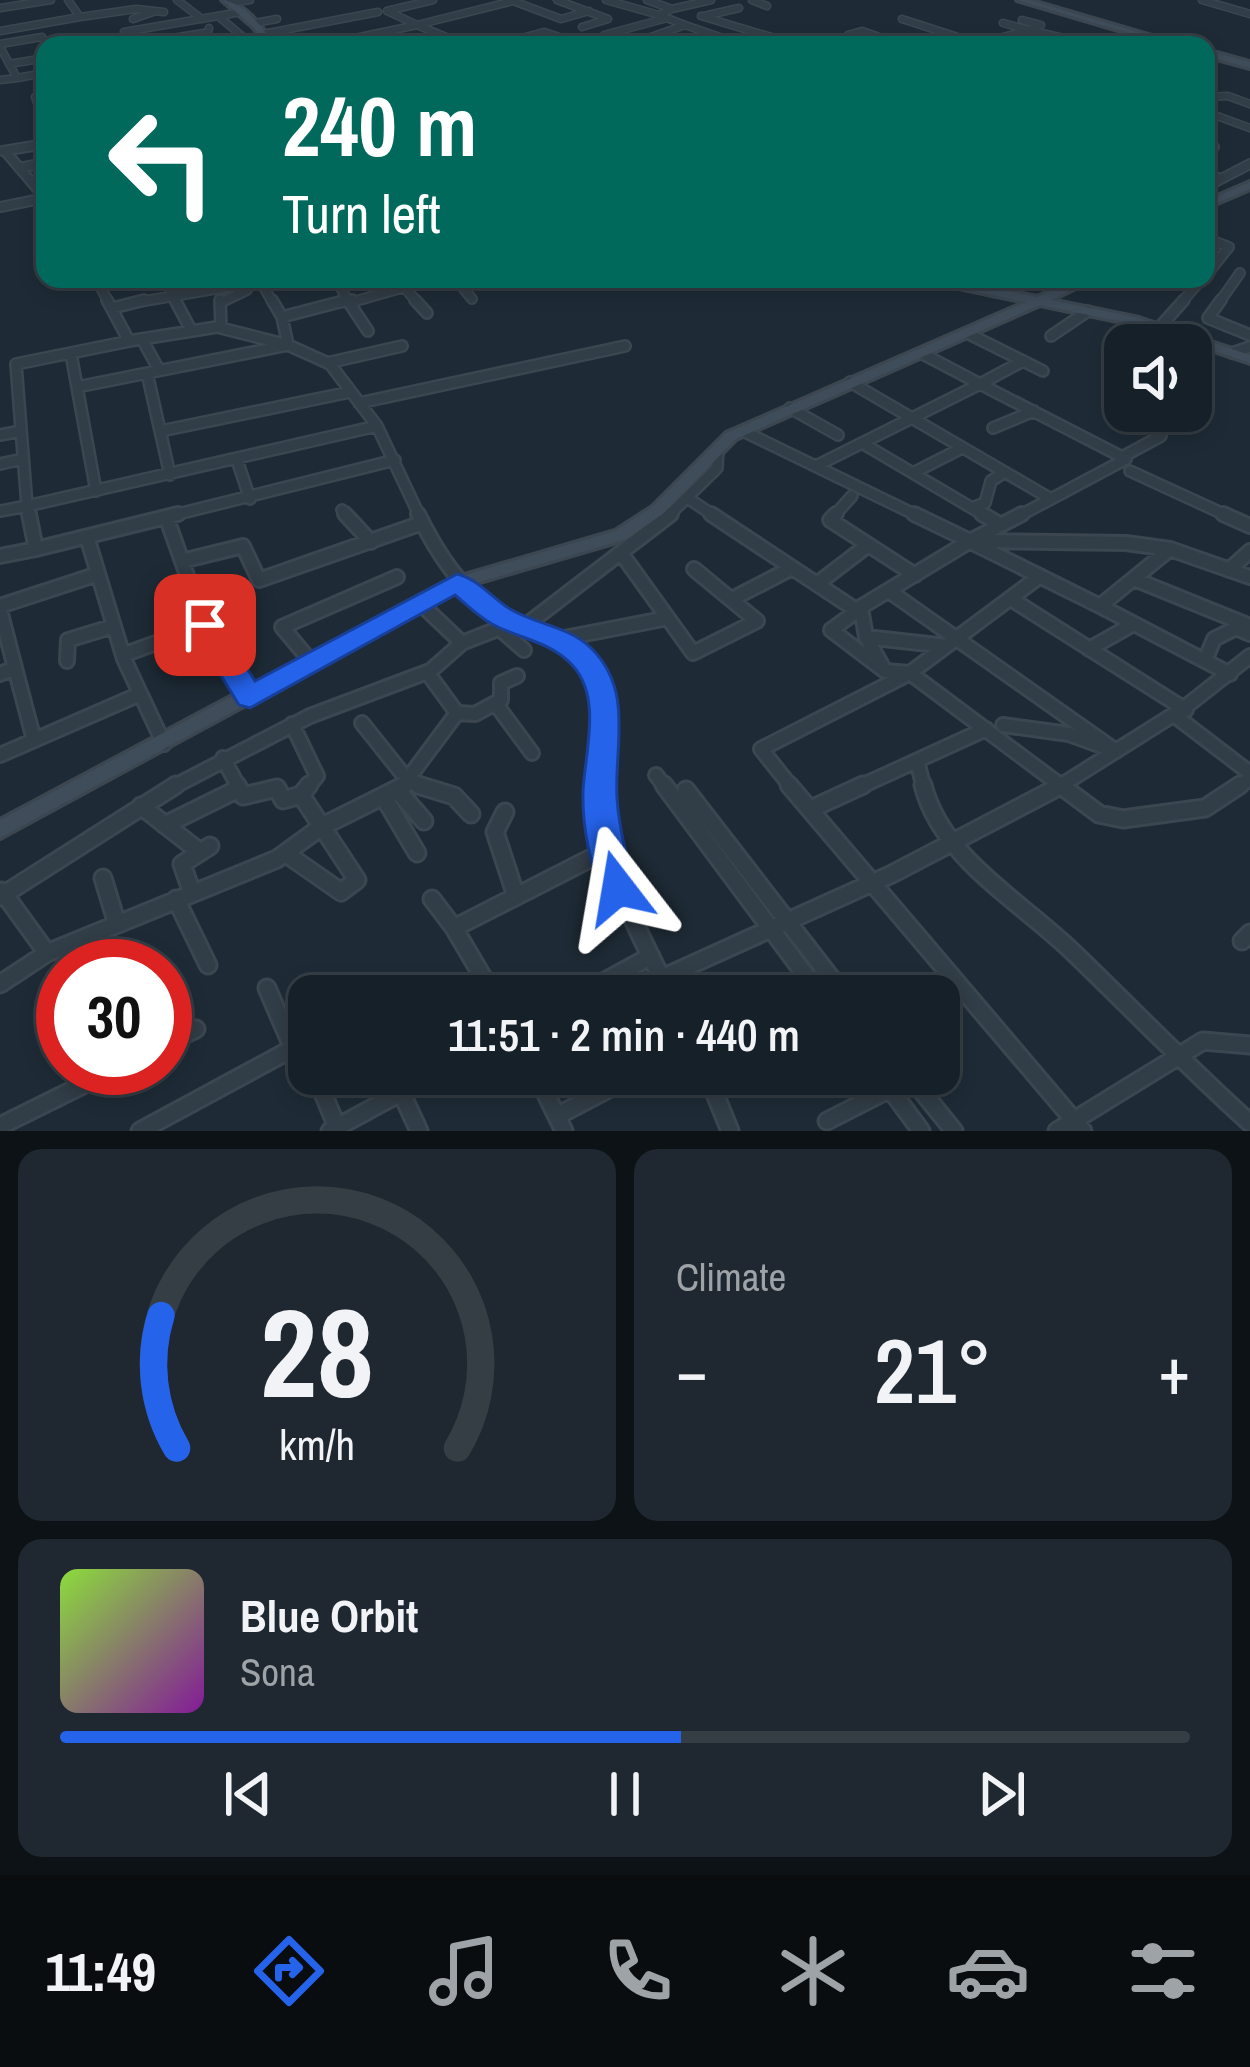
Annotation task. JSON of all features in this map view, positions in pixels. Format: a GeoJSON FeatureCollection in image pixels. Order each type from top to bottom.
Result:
{"type":"FeatureCollection","features":[{"type":"Feature","properties":{"kind":"street"},"geometry":{"type":"LineString","coordinates":[[1,6],[51,0]]}},
{"type":"Feature","properties":{"kind":"street"},"geometry":{"type":"LineString","coordinates":[[68,0],[78,15]]}},
{"type":"Feature","properties":{"kind":"street"},"geometry":{"type":"LineString","coordinates":[[177,0],[202,19]]}},
{"type":"Feature","properties":{"kind":"street"},"geometry":{"type":"LineString","coordinates":[[227,2],[250,0]]}},
{"type":"Feature","properties":{"kind":"street"},"geometry":{"type":"LineString","coordinates":[[433,0],[387,11],[442,35]]}},
{"type":"Feature","properties":{"kind":"street"},"geometry":{"type":"LineString","coordinates":[[460,0],[482,9]]}},
{"type":"Feature","properties":{"kind":"street"},"geometry":{"type":"LineString","coordinates":[[557,0],[608,20],[582,27]]}},
{"type":"Feature","properties":{"kind":"street"},"geometry":{"type":"LineString","coordinates":[[580,8],[610,0],[718,36]]}},
{"type":"Feature","properties":{"kind":"street"},"geometry":{"type":"LineString","coordinates":[[647,0],[672,9]]}},
{"type":"Feature","properties":{"kind":"street"},"geometry":{"type":"LineString","coordinates":[[604,35],[696,1],[711,0]]}},
{"type":"Feature","properties":{"kind":"street"},"geometry":{"type":"LineString","coordinates":[[752,0],[767,6]]}},
{"type":"Feature","properties":{"kind":"street"},"geometry":{"type":"LineString","coordinates":[[1202,0],[1250,14]]}},
{"type":"Feature","properties":{"kind":"street"},"geometry":{"type":"LineString","coordinates":[[363,36],[511,1],[561,19],[589,11]]}},
{"type":"Feature","properties":{"kind":"street"},"geometry":{"type":"LineString","coordinates":[[1031,1],[1148,36]]}},
{"type":"Feature","properties":{"kind":"street"},"geometry":{"type":"LineString","coordinates":[[227,2],[263,34],[378,12]]}},
{"type":"Feature","properties":{"kind":"street"},"geometry":{"type":"LineString","coordinates":[[419,3],[452,16]]}},
{"type":"Feature","properties":{"kind":"street"},"geometry":{"type":"LineString","coordinates":[[1,6],[19,28]]}},
{"type":"Feature","properties":{"kind":"street"},"geometry":{"type":"LineString","coordinates":[[0,31],[106,7]]}},
{"type":"Feature","properties":{"kind":"street"},"geometry":{"type":"LineString","coordinates":[[651,36],[701,16],[740,8]]}},
{"type":"Feature","properties":{"kind":"street"},"geometry":{"type":"LineString","coordinates":[[78,15],[136,9],[160,12],[133,19]]}},
{"type":"Feature","properties":{"kind":"street"},"geometry":{"type":"LineString","coordinates":[[126,36],[124,32],[241,12]]}},
{"type":"Feature","properties":{"kind":"street"},"geometry":{"type":"LineString","coordinates":[[218,16],[242,36]]}},
{"type":"Feature","properties":{"kind":"street"},"geometry":{"type":"LineString","coordinates":[[356,16],[381,32]]}},
{"type":"Feature","properties":{"kind":"street"},"geometry":{"type":"LineString","coordinates":[[701,16],[768,36]]}},
{"type":"Feature","properties":{"kind":"street"},"geometry":{"type":"LineString","coordinates":[[254,23],[277,19]]}},
{"type":"Feature","properties":{"kind":"street"},"geometry":{"type":"LineString","coordinates":[[902,20],[954,36]]}},
{"type":"Feature","properties":{"kind":"street"},"geometry":{"type":"LineString","coordinates":[[1007,36],[1041,25],[1022,20]]}},
{"type":"Feature","properties":{"kind":"street"},"geometry":{"type":"LineString","coordinates":[[1003,23],[1058,36]]}},
{"type":"Feature","properties":{"kind":"street"},"geometry":{"type":"LineString","coordinates":[[161,26],[171,36]]}},
{"type":"Feature","properties":{"kind":"street"},"geometry":{"type":"LineString","coordinates":[[695,28],[707,26]]}},
{"type":"Feature","properties":{"kind":"street"},"geometry":{"type":"LineString","coordinates":[[532,36],[557,27]]}},
{"type":"Feature","properties":{"kind":"street"},"geometry":{"type":"LineString","coordinates":[[182,36],[207,30],[206,36]]}},
{"type":"Feature","properties":{"kind":"street"},"geometry":{"type":"LineString","coordinates":[[544,32],[556,36]]}},
{"type":"Feature","properties":{"kind":"street"},"geometry":{"type":"LineString","coordinates":[[656,34],[662,36]]}},
{"type":"Feature","properties":{"kind":"street"},"geometry":{"type":"LineString","coordinates":[[882,36],[887,34]]}},
{"type":"Feature","properties":{"kind":"street"},"geometry":{"type":"LineString","coordinates":[[848,35],[872,36]]}},
{"type":"Feature","properties":{"kind":"street"},"geometry":{"type":"LineString","coordinates":[[17,78],[0,46],[36,38]]}},
{"type":"Feature","properties":{"kind":"street"},"geometry":{"type":"LineString","coordinates":[[1215,55],[1250,65]]}},
{"type":"Feature","properties":{"kind":"street"},"geometry":{"type":"LineString","coordinates":[[9,64],[36,60]]}},
{"type":"Feature","properties":{"kind":"street"},"geometry":{"type":"LineString","coordinates":[[0,80],[36,75]]}},
{"type":"Feature","properties":{"kind":"street"},"geometry":{"type":"LineString","coordinates":[[1215,97],[1250,106]]}},
{"type":"Feature","properties":{"kind":"street"},"geometry":{"type":"LineString","coordinates":[[1219,117],[1250,106]]}},
{"type":"Feature","properties":{"kind":"street"},"geometry":{"type":"LineString","coordinates":[[1215,117],[1250,128]]}},
{"type":"Feature","properties":{"kind":"street"},"geometry":{"type":"LineString","coordinates":[[2,151],[36,145]]}},
{"type":"Feature","properties":{"kind":"street"},"geometry":{"type":"LineString","coordinates":[[2,151],[36,188]]}},
{"type":"Feature","properties":{"kind":"street"},"geometry":{"type":"LineString","coordinates":[[1215,187],[1250,164]]}},
{"type":"Feature","properties":{"kind":"street"},"geometry":{"type":"LineString","coordinates":[[19,168],[36,165]]}},
{"type":"Feature","properties":{"kind":"street"},"geometry":{"type":"LineString","coordinates":[[1215,177],[1221,179]]}},
{"type":"Feature","properties":{"kind":"street"},"geometry":{"type":"LineString","coordinates":[[1215,195],[1250,185]]}},
{"type":"Feature","properties":{"kind":"street"},"geometry":{"type":"LineString","coordinates":[[0,207],[36,200]]}},
{"type":"Feature","properties":{"kind":"street"},"geometry":{"type":"LineString","coordinates":[[1215,242],[1229,247],[1215,260]]}},
{"type":"Feature","properties":{"kind":"street"},"geometry":{"type":"LineString","coordinates":[[1240,272],[1208,318],[1250,335]]}},
{"type":"Feature","properties":{"kind":"street"},"geometry":{"type":"LineString","coordinates":[[101,288],[153,372],[170,475]]}},
{"type":"Feature","properties":{"kind":"street"},"geometry":{"type":"LineString","coordinates":[[168,288],[191,330]]}},
{"type":"Feature","properties":{"kind":"street"},"geometry":{"type":"LineString","coordinates":[[112,308],[212,288]]}},
{"type":"Feature","properties":{"kind":"street"},"geometry":{"type":"LineString","coordinates":[[221,328],[220,300],[248,288]]}},
{"type":"Feature","properties":{"kind":"street"},"geometry":{"type":"LineString","coordinates":[[265,288],[282,317],[288,345]]}},
{"type":"Feature","properties":{"kind":"street"},"geometry":{"type":"LineString","coordinates":[[342,288],[368,331]]}},
{"type":"Feature","properties":{"kind":"street"},"geometry":{"type":"LineString","coordinates":[[282,317],[400,288]]}},
{"type":"Feature","properties":{"kind":"street"},"geometry":{"type":"LineString","coordinates":[[405,288],[427,314]]}},
{"type":"Feature","properties":{"kind":"street"},"geometry":{"type":"LineString","coordinates":[[463,288],[472,299]]}},
{"type":"Feature","properties":{"kind":"street"},"geometry":{"type":"LineString","coordinates":[[975,288],[1142,324]]}},
{"type":"Feature","properties":{"kind":"street"},"geometry":{"type":"LineString","coordinates":[[0,830],[457,583],[621,535],[658,509],[743,430],[1069,288]]}},
{"type":"Feature","properties":{"kind":"street"},"geometry":{"type":"LineString","coordinates":[[1162,324],[1194,288]]}},
{"type":"Feature","properties":{"kind":"street"},"geometry":{"type":"LineString","coordinates":[[1051,336],[1088,311]]}},
{"type":"Feature","properties":{"kind":"street"},"geometry":{"type":"LineString","coordinates":[[36,549],[27,506],[16,364],[221,328],[288,345],[327,363],[377,426],[422,523],[457,583],[501,617],[559,640],[582,657],[598,679],[606,724],[600,794],[608,850],[618,888],[660,975]]}},
{"type":"Feature","properties":{"kind":"street"},"geometry":{"type":"LineString","coordinates":[[967,333],[1043,371]]}},
{"type":"Feature","properties":{"kind":"street"},"geometry":{"type":"LineString","coordinates":[[77,387],[288,345]]}},
{"type":"Feature","properties":{"kind":"street"},"geometry":{"type":"LineString","coordinates":[[327,363],[401,346]]}},
{"type":"Feature","properties":{"kind":"street"},"geometry":{"type":"LineString","coordinates":[[359,404],[625,346]]}},
{"type":"Feature","properties":{"kind":"street"},"geometry":{"type":"LineString","coordinates":[[1212,346],[1250,359]]}},
{"type":"Feature","properties":{"kind":"street"},"geometry":{"type":"LineString","coordinates":[[1232,353],[1250,347]]}},
{"type":"Feature","properties":{"kind":"street"},"geometry":{"type":"LineString","coordinates":[[921,352],[1126,459],[970,542],[831,630],[885,670],[910,673],[1099,814],[1124,819],[1205,808],[1250,776],[1180,713],[1011,599]]}},
{"type":"Feature","properties":{"kind":"street"},"geometry":{"type":"LineString","coordinates":[[71,354],[96,491]]}},
{"type":"Feature","properties":{"kind":"street"},"geometry":{"type":"LineString","coordinates":[[816,466],[1022,361]]}},
{"type":"Feature","properties":{"kind":"street"},"geometry":{"type":"LineString","coordinates":[[850,382],[1052,499]]}},
{"type":"Feature","properties":{"kind":"street"},"geometry":{"type":"LineString","coordinates":[[161,431],[350,392]]}},
{"type":"Feature","properties":{"kind":"street"},"geometry":{"type":"LineString","coordinates":[[790,408],[838,435]]}},
{"type":"Feature","properties":{"kind":"street"},"geometry":{"type":"LineString","coordinates":[[993,428],[1034,411]]}},
{"type":"Feature","properties":{"kind":"street"},"geometry":{"type":"LineString","coordinates":[[0,511],[377,426]]}},
{"type":"Feature","properties":{"kind":"street"},"geometry":{"type":"LineString","coordinates":[[743,430],[1229,674]]}},
{"type":"Feature","properties":{"kind":"street"},"geometry":{"type":"LineString","coordinates":[[0,435],[21,431]]}},
{"type":"Feature","properties":{"kind":"street"},"geometry":{"type":"LineString","coordinates":[[1122,457],[1161,436]]}},
{"type":"Feature","properties":{"kind":"street"},"geometry":{"type":"LineString","coordinates":[[862,443],[1001,525]]}},
{"type":"Feature","properties":{"kind":"street"},"geometry":{"type":"LineString","coordinates":[[913,473],[962,448]]}},
{"type":"Feature","properties":{"kind":"street"},"geometry":{"type":"LineString","coordinates":[[36,939],[1,893],[223,758],[292,724],[428,673],[462,643],[520,624],[689,499],[717,468],[718,449]]}},
{"type":"Feature","properties":{"kind":"street"},"geometry":{"type":"LineString","coordinates":[[0,464],[23,459]]}},
{"type":"Feature","properties":{"kind":"street"},"geometry":{"type":"LineString","coordinates":[[237,460],[250,500]]}},
{"type":"Feature","properties":{"kind":"street"},"geometry":{"type":"LineString","coordinates":[[0,556],[250,500],[395,460]]}},
{"type":"Feature","properties":{"kind":"street"},"geometry":{"type":"LineString","coordinates":[[1130,471],[1250,526]]}},
{"type":"Feature","properties":{"kind":"street"},"geometry":{"type":"LineString","coordinates":[[972,508],[985,503],[991,481],[1005,472]]}},
{"type":"Feature","properties":{"kind":"street"},"geometry":{"type":"LineString","coordinates":[[852,496],[830,520],[915,575]]}},
{"type":"Feature","properties":{"kind":"street"},"geometry":{"type":"LineString","coordinates":[[689,499],[856,610],[861,608]]}},
{"type":"Feature","properties":{"kind":"street"},"geometry":{"type":"LineString","coordinates":[[342,510],[371,542]]}},
{"type":"Feature","properties":{"kind":"street"},"geometry":{"type":"LineString","coordinates":[[167,519],[205,625],[250,697]]}},
{"type":"Feature","properties":{"kind":"street"},"geometry":{"type":"LineString","coordinates":[[182,560],[243,546],[259,580],[422,523]]}},
{"type":"Feature","properties":{"kind":"street"},"geometry":{"type":"LineString","coordinates":[[87,537],[123,655],[164,744]]}},
{"type":"Feature","properties":{"kind":"street"},"geometry":{"type":"LineString","coordinates":[[970,542],[1126,543],[1170,550],[1250,577]]}},
{"type":"Feature","properties":{"kind":"street"},"geometry":{"type":"LineString","coordinates":[[817,584],[868,545]]}},
{"type":"Feature","properties":{"kind":"street"},"geometry":{"type":"LineString","coordinates":[[1100,606],[1170,550]]}},
{"type":"Feature","properties":{"kind":"street"},"geometry":{"type":"LineString","coordinates":[[1229,570],[1250,550]]}},
{"type":"Feature","properties":{"kind":"street"},"geometry":{"type":"LineString","coordinates":[[621,553],[693,652],[758,622],[694,569]]}},
{"type":"Feature","properties":{"kind":"street"},"geometry":{"type":"LineString","coordinates":[[732,598],[792,568]]}},
{"type":"Feature","properties":{"kind":"street"},"geometry":{"type":"LineString","coordinates":[[34,740],[0,608],[98,574]]}},
{"type":"Feature","properties":{"kind":"street"},"geometry":{"type":"LineString","coordinates":[[1040,576],[910,673],[762,746],[768,760],[1080,1126]]}},
{"type":"Feature","properties":{"kind":"street"},"geometry":{"type":"LineString","coordinates":[[312,663],[282,626],[397,578]]}},
{"type":"Feature","properties":{"kind":"street"},"geometry":{"type":"LineString","coordinates":[[1134,579],[1250,630]]}},
{"type":"Feature","properties":{"kind":"street"},"geometry":{"type":"LineString","coordinates":[[889,591],[952,643],[1116,751]]}},
{"type":"Feature","properties":{"kind":"street"},"geometry":{"type":"LineString","coordinates":[[420,603],[462,643]]}},
{"type":"Feature","properties":{"kind":"street"},"geometry":{"type":"LineString","coordinates":[[861,608],[866,637],[885,670]]}},
{"type":"Feature","properties":{"kind":"street"},"geometry":{"type":"LineString","coordinates":[[559,640],[668,618]]}},
{"type":"Feature","properties":{"kind":"street"},"geometry":{"type":"LineString","coordinates":[[123,655],[205,625]]}},
{"type":"Feature","properties":{"kind":"street"},"geometry":{"type":"LineString","coordinates":[[67,661],[68,640],[114,626]]}},
{"type":"Feature","properties":{"kind":"street"},"geometry":{"type":"LineString","coordinates":[[1089,649],[1130,626]]}},
{"type":"Feature","properties":{"kind":"street"},"geometry":{"type":"LineString","coordinates":[[500,628],[524,650]]}},
{"type":"Feature","properties":{"kind":"street"},"geometry":{"type":"LineString","coordinates":[[1204,662],[1214,639],[1236,628],[1250,630]]}},
{"type":"Feature","properties":{"kind":"street"},"geometry":{"type":"LineString","coordinates":[[866,637],[952,643]]}},
{"type":"Feature","properties":{"kind":"street"},"geometry":{"type":"LineString","coordinates":[[669,975],[954,846],[1180,713],[1248,661]]}},
{"type":"Feature","properties":{"kind":"street"},"geometry":{"type":"LineString","coordinates":[[0,674],[15,668]]}},
{"type":"Feature","properties":{"kind":"street"},"geometry":{"type":"LineString","coordinates":[[428,673],[457,713]]}},
{"type":"Feature","properties":{"kind":"street"},"geometry":{"type":"LineString","coordinates":[[457,713],[475,714],[501,700],[501,683],[517,676]]}},
{"type":"Feature","properties":{"kind":"street"},"geometry":{"type":"LineString","coordinates":[[0,755],[140,694]]}},
{"type":"Feature","properties":{"kind":"street"},"geometry":{"type":"LineString","coordinates":[[494,703],[532,753]]}},
{"type":"Feature","properties":{"kind":"street"},"geometry":{"type":"LineString","coordinates":[[81,939],[285,853],[321,827],[398,791],[457,713]]}},
{"type":"Feature","properties":{"kind":"street"},"geometry":{"type":"LineString","coordinates":[[362,723],[398,791],[417,854]]}},
{"type":"Feature","properties":{"kind":"street"},"geometry":{"type":"LineString","coordinates":[[223,758],[244,796],[277,788],[283,800],[301,795],[317,776],[292,724]]}},
{"type":"Feature","properties":{"kind":"street"},"geometry":{"type":"LineString","coordinates":[[1004,725],[1069,734],[1116,751]]}},
{"type":"Feature","properties":{"kind":"street"},"geometry":{"type":"LineString","coordinates":[[811,809],[986,730]]}},
{"type":"Feature","properties":{"kind":"street"},"geometry":{"type":"LineString","coordinates":[[917,761],[929,808],[954,846],[1072,951],[1177,1058],[1250,1123]]}},
{"type":"Feature","properties":{"kind":"street"},"geometry":{"type":"LineString","coordinates":[[656,775],[778,925],[825,975]]}},
{"type":"Feature","properties":{"kind":"street"},"geometry":{"type":"LineString","coordinates":[[165,825],[238,789]]}},
{"type":"Feature","properties":{"kind":"street"},"geometry":{"type":"LineString","coordinates":[[686,790],[808,975]]}},
{"type":"Feature","properties":{"kind":"street"},"geometry":{"type":"LineString","coordinates":[[398,791],[454,796],[471,814]]}},
{"type":"Feature","properties":{"kind":"street"},"geometry":{"type":"LineString","coordinates":[[398,791],[424,821]]}},
{"type":"Feature","properties":{"kind":"street"},"geometry":{"type":"LineString","coordinates":[[285,853],[341,892],[357,880],[301,795]]}},
{"type":"Feature","properties":{"kind":"street"},"geometry":{"type":"LineString","coordinates":[[141,806],[205,849],[182,864],[184,896],[208,964]]}},
{"type":"Feature","properties":{"kind":"street"},"geometry":{"type":"LineString","coordinates":[[505,812],[495,832],[516,896]]}},
{"type":"Feature","properties":{"kind":"street"},"geometry":{"type":"LineString","coordinates":[[454,928],[608,850]]}},
{"type":"Feature","properties":{"kind":"street"},"geometry":{"type":"LineString","coordinates":[[103,878],[117,924]]}},
{"type":"Feature","properties":{"kind":"street"},"geometry":{"type":"LineString","coordinates":[[432,899],[482,975]]}},
{"type":"Feature","properties":{"kind":"street"},"geometry":{"type":"LineString","coordinates":[[616,975],[651,956]]}},
{"type":"Feature","properties":{"kind":"street"},"geometry":{"type":"LineString","coordinates":[[0,984],[36,960]]}},
{"type":"Feature","properties":{"kind":"street"},"geometry":{"type":"LineString","coordinates":[[266,988],[288,1026]]}},
{"type":"Feature","properties":{"kind":"street"},"geometry":{"type":"LineString","coordinates":[[192,1031],[196,1029]]}},
{"type":"Feature","properties":{"kind":"street"},"geometry":{"type":"LineString","coordinates":[[1057,1131],[1080,1126],[1203,1041],[1250,1045]]}},
{"type":"Feature","properties":{"kind":"street"},"geometry":{"type":"LineString","coordinates":[[140,1131],[288,1052]]}},
{"type":"Feature","properties":{"kind":"street"},"geometry":{"type":"LineString","coordinates":[[0,1126],[63,1095]]}},
{"type":"Feature","properties":{"kind":"street"},"geometry":{"type":"LineString","coordinates":[[322,1095],[334,1129],[397,1095]]}},
{"type":"Feature","properties":{"kind":"street"},"geometry":{"type":"LineString","coordinates":[[402,1095],[418,1131]]}},
{"type":"Feature","properties":{"kind":"street"},"geometry":{"type":"LineString","coordinates":[[546,1095],[561,1124],[605,1095]]}},
{"type":"Feature","properties":{"kind":"street"},"geometry":{"type":"LineString","coordinates":[[715,1095],[730,1131]]}},
{"type":"Feature","properties":{"kind":"street"},"geometry":{"type":"LineString","coordinates":[[827,1121],[864,1095]]}},
{"type":"Feature","properties":{"kind":"street"},"geometry":{"type":"LineString","coordinates":[[894,1095],[921,1131]]}},
{"type":"Feature","properties":{"kind":"street"},"geometry":{"type":"LineString","coordinates":[[925,1095],[955,1131]]}},
{"type":"Feature","properties":{"kind":"route"},"geometry":{"type":"LineString","coordinates":[[205,625],[250,697],[457,583],[501,617],[559,640],[582,657],[598,679],[606,724],[600,794],[604,835],[618,888]]}}]}
